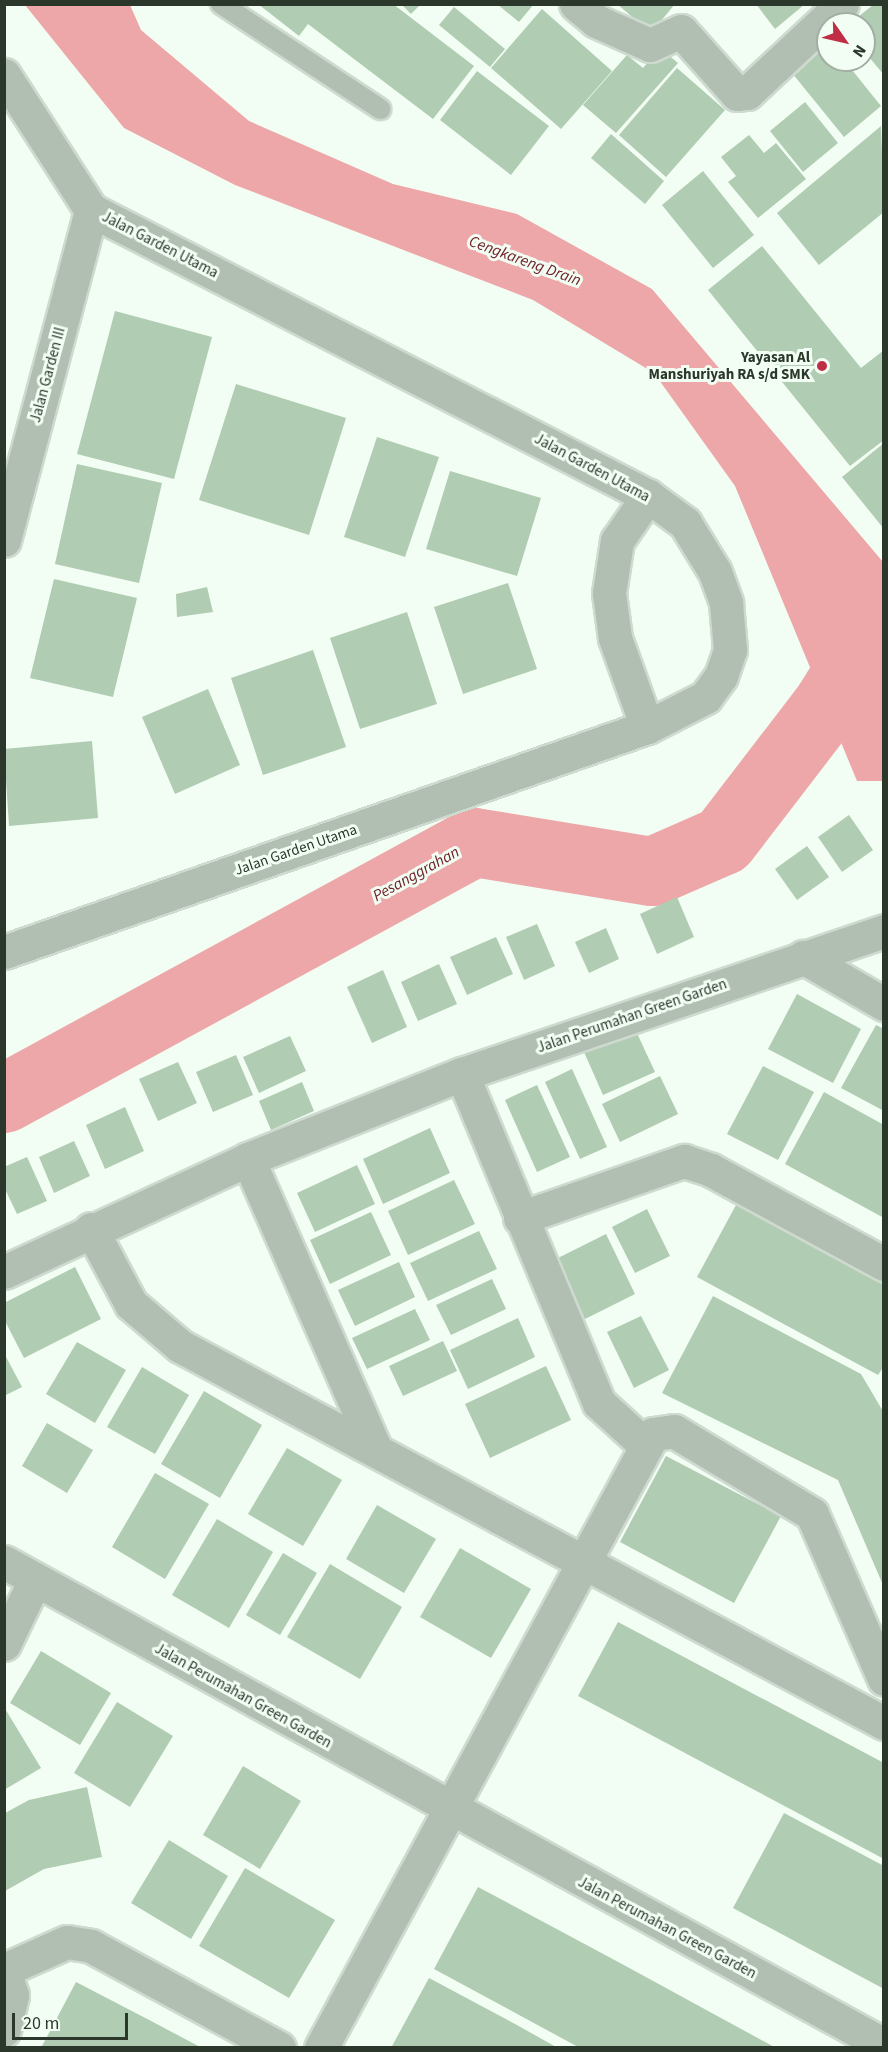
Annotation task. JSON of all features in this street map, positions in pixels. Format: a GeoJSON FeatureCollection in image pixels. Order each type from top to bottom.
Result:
{"type":"FeatureCollection","features":[{"type":"Feature","properties":{"kind":"street"},"geometry":{"type":"LineString","coordinates":[[576,4],[596,21],[650,45],[681,31],[737,94],[747,93],[842,4]]}},
{"type":"Feature","properties":{"kind":"street","name":"Jalan Garden Utama"},"geometry":{"type":"LineString","coordinates":[[4,75],[91,210],[648,496],[702,544],[726,603],[730,650],[721,676],[706,697],[647,727],[4,952]]}},
{"type":"Feature","properties":{"kind":"street","name":"Jalan Garden III"},"geometry":{"type":"LineString","coordinates":[[4,540],[91,210]]}},
{"type":"Feature","properties":{"kind":"street"},"geometry":{"type":"LineString","coordinates":[[647,727],[615,638],[609,593],[617,541],[648,496]]}},
{"type":"Feature","properties":{"kind":"street","name":"Jalan Perumahan Green Garden"},"geometry":{"type":"LineString","coordinates":[[4,1272],[91,1228],[248,1159],[462,1074],[884,931]]}},
{"type":"Feature","properties":{"kind":"street"},"geometry":{"type":"LineString","coordinates":[[803,957],[884,1004]]}},
{"type":"Feature","properties":{"kind":"street"},"geometry":{"type":"LineString","coordinates":[[462,1074],[598,1403],[645,1445]]}},
{"type":"Feature","properties":{"kind":"street"},"geometry":{"type":"LineString","coordinates":[[248,1159],[375,1449]]}},
{"type":"Feature","properties":{"kind":"street"},"geometry":{"type":"LineString","coordinates":[[520,1218],[684,1161],[711,1170],[884,1264]]}},
{"type":"Feature","properties":{"kind":"street"},"geometry":{"type":"LineString","coordinates":[[91,1228],[131,1304],[152,1327],[884,1723]]}},
{"type":"Feature","properties":{"kind":"street"},"geometry":{"type":"LineString","coordinates":[[321,2048],[451,1811],[645,1445],[653,1434],[674,1431],[812,1514],[884,1679]]}},
{"type":"Feature","properties":{"kind":"street","name":"Jalan Perumahan Green Garden"},"geometry":{"type":"LineString","coordinates":[[4,1562],[451,1811],[884,2045]]}},
{"type":"Feature","properties":{"kind":"street"},"geometry":{"type":"LineString","coordinates":[[4,1644],[35,1580]]}},
{"type":"Feature","properties":{"kind":"street"},"geometry":{"type":"LineString","coordinates":[[4,2030],[12,1995],[4,1970],[67,1942],[92,1946],[279,2048]]}},
{"type":"Feature","properties":{"kind":"lane"},"geometry":{"type":"LineString","coordinates":[[221,4],[380,109]]}},
{"type":"Feature","properties":{"kind":"water","name":"Cengkareng Drain"},"geometry":{"type":"Polygon","coordinates":[[[25,5],[130,5],[141,30],[249,121],[393,184],[517,214],[652,289],[883,562],[883,781],[857,781],[735,486],[654,373],[533,300],[235,185],[124,128],[25,5]]]}},
{"type":"Feature","properties":{"kind":"building"},"geometry":{"type":"Polygon","coordinates":[[[258,4],[393,4],[474,66],[433,119],[308,24],[299,36],[258,4]]]}},
{"type":"Feature","properties":{"kind":"building"},"geometry":{"type":"Polygon","coordinates":[[[401,4],[421,4],[411,14],[401,4]]]}},
{"type":"Feature","properties":{"kind":"building"},"geometry":{"type":"Polygon","coordinates":[[[497,4],[534,4],[519,22],[497,4]]]}},
{"type":"Feature","properties":{"kind":"building"},"geometry":{"type":"Polygon","coordinates":[[[617,4],[675,4],[651,33],[617,4]]]}},
{"type":"Feature","properties":{"kind":"building"},"geometry":{"type":"Polygon","coordinates":[[[756,4],[805,4],[775,29],[756,4]]]}},
{"type":"Feature","properties":{"kind":"building"},"geometry":{"type":"Polygon","coordinates":[[[873,5],[884,5],[884,75],[876,65],[876,12],[864,12],[873,5]]]}},
{"type":"Feature","properties":{"kind":"building"},"geometry":{"type":"Polygon","coordinates":[[[454,7],[505,49],[490,67],[439,25],[454,7]]]}},
{"type":"Feature","properties":{"kind":"building"},"geometry":{"type":"Polygon","coordinates":[[[542,9],[612,71],[561,129],[491,68],[542,9]]]}},
{"type":"Feature","properties":{"kind":"building"},"geometry":{"type":"Polygon","coordinates":[[[660,48],[678,63],[616,133],[583,105],[627,55],[643,68],[660,48]]]}},
{"type":"Feature","properties":{"kind":"building"},"geometry":{"type":"Polygon","coordinates":[[[816,54],[816,72],[854,72],[881,106],[844,137],[792,73],[816,54]]]}},
{"type":"Feature","properties":{"kind":"building"},"geometry":{"type":"Polygon","coordinates":[[[677,68],[725,110],[666,177],[619,135],[677,68]]]}},
{"type":"Feature","properties":{"kind":"building"},"geometry":{"type":"Polygon","coordinates":[[[477,71],[549,126],[511,175],[440,120],[477,71]]]}},
{"type":"Feature","properties":{"kind":"building"},"geometry":{"type":"Polygon","coordinates":[[[805,102],[838,143],[803,172],[770,131],[805,102]]]}},
{"type":"Feature","properties":{"kind":"building"},"geometry":{"type":"Polygon","coordinates":[[[881,126],[884,212],[819,265],[777,213],[881,126]]]}},
{"type":"Feature","properties":{"kind":"building"},"geometry":{"type":"Polygon","coordinates":[[[611,134],[664,181],[645,204],[591,158],[611,134]]]}},
{"type":"Feature","properties":{"kind":"building"},"geometry":{"type":"Polygon","coordinates":[[[749,135],[764,153],[776,143],[806,179],[758,218],[728,182],[736,176],[721,157],[749,135]]]}},
{"type":"Feature","properties":{"kind":"building"},"geometry":{"type":"Polygon","coordinates":[[[703,171],[754,235],[713,268],[662,205],[703,171]]]}},
{"type":"Feature","properties":{"kind":"building"},"geometry":{"type":"Polygon","coordinates":[[[762,246],[861,368],[884,350],[884,440],[850,466],[708,290],[762,246]]]}},
{"type":"Feature","properties":{"kind":"building"},"geometry":{"type":"Polygon","coordinates":[[[115,311],[212,337],[174,479],[77,454],[115,311]]]}},
{"type":"Feature","properties":{"kind":"building"},"geometry":{"type":"Polygon","coordinates":[[[236,384],[346,418],[309,535],[199,500],[236,384]]]}},
{"type":"Feature","properties":{"kind":"building"},"geometry":{"type":"Polygon","coordinates":[[[377,437],[439,457],[405,557],[344,537],[377,437]]]}},
{"type":"Feature","properties":{"kind":"building"},"geometry":{"type":"Polygon","coordinates":[[[884,443],[884,529],[842,477],[884,443]]]}},
{"type":"Feature","properties":{"kind":"building"},"geometry":{"type":"Polygon","coordinates":[[[77,464],[162,483],[139,583],[55,564],[77,464]]]}},
{"type":"Feature","properties":{"kind":"building"},"geometry":{"type":"Polygon","coordinates":[[[450,471],[541,498],[517,576],[426,549],[450,471]]]}},
{"type":"Feature","properties":{"kind":"building"},"geometry":{"type":"Polygon","coordinates":[[[54,579],[137,598],[113,697],[30,678],[54,579]]]}},
{"type":"Feature","properties":{"kind":"building"},"geometry":{"type":"Polygon","coordinates":[[[508,583],[537,669],[463,694],[434,607],[508,583]]]}},
{"type":"Feature","properties":{"kind":"building"},"geometry":{"type":"Polygon","coordinates":[[[207,587],[213,612],[177,617],[176,594],[207,587]]]}},
{"type":"Feature","properties":{"kind":"building"},"geometry":{"type":"Polygon","coordinates":[[[407,612],[437,704],[360,729],[330,638],[407,612]]]}},
{"type":"Feature","properties":{"kind":"building"},"geometry":{"type":"Polygon","coordinates":[[[313,650],[346,747],[263,775],[231,678],[313,650]]]}},
{"type":"Feature","properties":{"kind":"building"},"geometry":{"type":"Polygon","coordinates":[[[208,689],[240,765],[175,794],[142,717],[208,689]]]}},
{"type":"Feature","properties":{"kind":"building"},"geometry":{"type":"Polygon","coordinates":[[[92,741],[98,818],[9,826],[4,749],[92,741]]]}},
{"type":"Feature","properties":{"kind":"building"},"geometry":{"type":"Polygon","coordinates":[[[849,815],[873,850],[842,872],[818,837],[849,815]]]}},
{"type":"Feature","properties":{"kind":"building"},"geometry":{"type":"Polygon","coordinates":[[[807,846],[829,877],[797,900],[775,869],[807,846]]]}},
{"type":"Feature","properties":{"kind":"building"},"geometry":{"type":"Polygon","coordinates":[[[677,897],[694,937],[657,954],[640,914],[677,897]]]}},
{"type":"Feature","properties":{"kind":"building"},"geometry":{"type":"Polygon","coordinates":[[[537,924],[555,966],[524,980],[506,937],[537,924]]]}},
{"type":"Feature","properties":{"kind":"building"},"geometry":{"type":"Polygon","coordinates":[[[606,928],[619,959],[589,973],[575,942],[606,928]]]}},
{"type":"Feature","properties":{"kind":"building"},"geometry":{"type":"Polygon","coordinates":[[[496,937],[513,974],[467,995],[450,957],[496,937]]]}},
{"type":"Feature","properties":{"kind":"building"},"geometry":{"type":"Polygon","coordinates":[[[439,964],[457,1004],[418,1021],[401,982],[439,964]]]}},
{"type":"Feature","properties":{"kind":"building"},"geometry":{"type":"Polygon","coordinates":[[[383,970],[407,1027],[372,1043],[347,987],[383,970]]]}},
{"type":"Feature","properties":{"kind":"building"},"geometry":{"type":"Polygon","coordinates":[[[797,994],[861,1029],[833,1083],[768,1049],[797,994]]]}},
{"type":"Feature","properties":{"kind":"building"},"geometry":{"type":"Polygon","coordinates":[[[876,1025],[884,1029],[884,1111],[841,1088],[876,1025]]]}},
{"type":"Feature","properties":{"kind":"building"},"geometry":{"type":"Polygon","coordinates":[[[635,1029],[655,1072],[603,1095],[584,1052],[635,1029]]]}},
{"type":"Feature","properties":{"kind":"building"},"geometry":{"type":"Polygon","coordinates":[[[290,1036],[306,1071],[259,1093],[243,1057],[290,1036]]]}},
{"type":"Feature","properties":{"kind":"building"},"geometry":{"type":"Polygon","coordinates":[[[236,1055],[253,1095],[213,1112],[196,1072],[236,1055]]]}},
{"type":"Feature","properties":{"kind":"building"},"geometry":{"type":"Polygon","coordinates":[[[178,1062],[197,1103],[158,1121],[139,1079],[178,1062]]]}},
{"type":"Feature","properties":{"kind":"building"},"geometry":{"type":"Polygon","coordinates":[[[763,1066],[814,1092],[778,1160],[727,1134],[763,1066]]]}},
{"type":"Feature","properties":{"kind":"building"},"geometry":{"type":"Polygon","coordinates":[[[572,1069],[607,1147],[580,1159],[545,1082],[572,1069]]]}},
{"type":"Feature","properties":{"kind":"building"},"geometry":{"type":"Polygon","coordinates":[[[660,1076],[678,1114],[620,1142],[602,1104],[660,1076]]]}},
{"type":"Feature","properties":{"kind":"building"},"geometry":{"type":"Polygon","coordinates":[[[302,1082],[314,1111],[271,1130],[259,1101],[302,1082]]]}},
{"type":"Feature","properties":{"kind":"building"},"geometry":{"type":"Polygon","coordinates":[[[537,1085],[570,1157],[537,1172],[505,1100],[537,1085]]]}},
{"type":"Feature","properties":{"kind":"building"},"geometry":{"type":"Polygon","coordinates":[[[824,1092],[884,1125],[884,1218],[785,1164],[824,1092]]]}},
{"type":"Feature","properties":{"kind":"building"},"geometry":{"type":"Polygon","coordinates":[[[125,1107],[144,1151],[105,1169],[86,1125],[125,1107]]]}},
{"type":"Feature","properties":{"kind":"building"},"geometry":{"type":"Polygon","coordinates":[[[430,1128],[450,1173],[383,1204],[363,1159],[430,1128]]]}},
{"type":"Feature","properties":{"kind":"building"},"geometry":{"type":"Polygon","coordinates":[[[74,1141],[90,1176],[54,1193],[39,1157],[74,1141]]]}},
{"type":"Feature","properties":{"kind":"building"},"geometry":{"type":"Polygon","coordinates":[[[27,1157],[47,1201],[17,1214],[4,1187],[4,1167],[27,1157]]]}},
{"type":"Feature","properties":{"kind":"building"},"geometry":{"type":"Polygon","coordinates":[[[357,1165],[375,1204],[315,1232],[297,1193],[357,1165]]]}},
{"type":"Feature","properties":{"kind":"building"},"geometry":{"type":"Polygon","coordinates":[[[454,1180],[475,1224],[408,1255],[388,1211],[454,1180]]]}},
{"type":"Feature","properties":{"kind":"building"},"geometry":{"type":"Polygon","coordinates":[[[736,1205],[884,1285],[884,1366],[878,1375],[697,1277],[736,1205]]]}},
{"type":"Feature","properties":{"kind":"building"},"geometry":{"type":"Polygon","coordinates":[[[647,1209],[670,1256],[635,1273],[612,1227],[647,1209]]]}},
{"type":"Feature","properties":{"kind":"building"},"geometry":{"type":"Polygon","coordinates":[[[371,1212],[391,1255],[330,1284],[310,1240],[371,1212]]]}},
{"type":"Feature","properties":{"kind":"building"},"geometry":{"type":"Polygon","coordinates":[[[479,1231],[497,1269],[428,1301],[410,1263],[479,1231]]]}},
{"type":"Feature","properties":{"kind":"building"},"geometry":{"type":"Polygon","coordinates":[[[606,1234],[635,1294],[585,1319],[556,1259],[606,1234]]]}},
{"type":"Feature","properties":{"kind":"building"},"geometry":{"type":"Polygon","coordinates":[[[399,1262],[415,1297],[355,1326],[338,1290],[399,1262]]]}},
{"type":"Feature","properties":{"kind":"building"},"geometry":{"type":"Polygon","coordinates":[[[75,1267],[101,1319],[24,1358],[4,1319],[4,1303],[75,1267]]]}},
{"type":"Feature","properties":{"kind":"building"},"geometry":{"type":"Polygon","coordinates":[[[492,1279],[506,1309],[451,1335],[436,1305],[492,1279]]]}},
{"type":"Feature","properties":{"kind":"building"},"geometry":{"type":"Polygon","coordinates":[[[713,1296],[861,1374],[884,1413],[883,1585],[838,1480],[662,1393],[713,1296]]]}},
{"type":"Feature","properties":{"kind":"building"},"geometry":{"type":"Polygon","coordinates":[[[415,1309],[430,1340],[367,1369],[352,1338],[415,1309]]]}},
{"type":"Feature","properties":{"kind":"building"},"geometry":{"type":"Polygon","coordinates":[[[641,1316],[669,1370],[634,1388],[607,1332],[641,1316]]]}},
{"type":"Feature","properties":{"kind":"building"},"geometry":{"type":"Polygon","coordinates":[[[518,1318],[535,1357],[468,1389],[450,1350],[518,1318]]]}},
{"type":"Feature","properties":{"kind":"building"},"geometry":{"type":"Polygon","coordinates":[[[443,1341],[457,1371],[403,1396],[389,1366],[443,1341]]]}},
{"type":"Feature","properties":{"kind":"building"},"geometry":{"type":"Polygon","coordinates":[[[77,1342],[126,1370],[95,1423],[46,1394],[77,1342]]]}},
{"type":"Feature","properties":{"kind":"building"},"geometry":{"type":"Polygon","coordinates":[[[4,1353],[22,1387],[4,1396],[4,1353]]]}},
{"type":"Feature","properties":{"kind":"building"},"geometry":{"type":"Polygon","coordinates":[[[546,1366],[571,1420],[490,1458],[465,1404],[546,1366]]]}},
{"type":"Feature","properties":{"kind":"building"},"geometry":{"type":"Polygon","coordinates":[[[142,1367],[189,1395],[155,1454],[107,1427],[142,1367]]]}},
{"type":"Feature","properties":{"kind":"building"},"geometry":{"type":"Polygon","coordinates":[[[204,1391],[262,1425],[220,1498],[161,1464],[204,1391]]]}},
{"type":"Feature","properties":{"kind":"building"},"geometry":{"type":"Polygon","coordinates":[[[47,1423],[93,1450],[67,1493],[22,1466],[47,1423]]]}},
{"type":"Feature","properties":{"kind":"building"},"geometry":{"type":"Polygon","coordinates":[[[287,1448],[342,1480],[303,1546],[248,1514],[287,1448]]]}},
{"type":"Feature","properties":{"kind":"building"},"geometry":{"type":"Polygon","coordinates":[[[666,1456],[781,1516],[734,1603],[620,1542],[666,1456]]]}},
{"type":"Feature","properties":{"kind":"building"},"geometry":{"type":"Polygon","coordinates":[[[155,1473],[209,1504],[165,1579],[112,1547],[155,1473]]]}},
{"type":"Feature","properties":{"kind":"building"},"geometry":{"type":"Polygon","coordinates":[[[377,1505],[436,1539],[404,1593],[346,1559],[377,1505]]]}},
{"type":"Feature","properties":{"kind":"building"},"geometry":{"type":"Polygon","coordinates":[[[217,1519],[273,1552],[229,1628],[172,1595],[217,1519]]]}},
{"type":"Feature","properties":{"kind":"building"},"geometry":{"type":"Polygon","coordinates":[[[460,1548],[531,1589],[491,1658],[420,1617],[460,1548]]]}},
{"type":"Feature","properties":{"kind":"building"},"geometry":{"type":"Polygon","coordinates":[[[283,1553],[317,1573],[280,1635],[246,1615],[283,1553]]]}},
{"type":"Feature","properties":{"kind":"building"},"geometry":{"type":"Polygon","coordinates":[[[330,1564],[402,1607],[360,1679],[287,1637],[330,1564]]]}},
{"type":"Feature","properties":{"kind":"building"},"geometry":{"type":"Polygon","coordinates":[[[618,1622],[884,1763],[884,1859],[578,1696],[618,1622]]]}},
{"type":"Feature","properties":{"kind":"building"},"geometry":{"type":"Polygon","coordinates":[[[41,1651],[111,1693],[80,1745],[10,1703],[41,1651]]]}},
{"type":"Feature","properties":{"kind":"building"},"geometry":{"type":"Polygon","coordinates":[[[117,1702],[173,1736],[130,1807],[74,1773],[117,1702]]]}},
{"type":"Feature","properties":{"kind":"building"},"geometry":{"type":"Polygon","coordinates":[[[4,1707],[41,1768],[4,1790],[4,1707]]]}},
{"type":"Feature","properties":{"kind":"building"},"geometry":{"type":"Polygon","coordinates":[[[243,1766],[301,1801],[260,1869],[203,1835],[243,1766]]]}},
{"type":"Feature","properties":{"kind":"building"},"geometry":{"type":"Polygon","coordinates":[[[87,1787],[102,1857],[44,1869],[5,1891],[5,1813],[29,1800],[87,1787]]]}},
{"type":"Feature","properties":{"kind":"building"},"geometry":{"type":"Polygon","coordinates":[[[784,1813],[884,1866],[884,1989],[733,1908],[784,1813]]]}},
{"type":"Feature","properties":{"kind":"building"},"geometry":{"type":"Polygon","coordinates":[[[169,1840],[228,1876],[191,1939],[131,1903],[169,1840]]]}},
{"type":"Feature","properties":{"kind":"building"},"geometry":{"type":"Polygon","coordinates":[[[245,1868],[335,1920],[289,1998],[199,1946],[245,1868]]]}},
{"type":"Feature","properties":{"kind":"building"},"geometry":{"type":"Polygon","coordinates":[[[478,1887],[776,2048],[580,2048],[434,1969],[478,1887]]]}},
{"type":"Feature","properties":{"kind":"building"},"geometry":{"type":"Polygon","coordinates":[[[429,1978],[515,2024],[558,2048],[391,2048],[429,1978]]]}},
{"type":"Feature","properties":{"kind":"building"},"geometry":{"type":"Polygon","coordinates":[[[76,1982],[153,2022],[202,2048],[41,2048],[76,1982]]]}},
{"type":"Feature","properties":{"kind":"waterway","name":"Pesanggrahan"},"geometry":{"type":"LineString","coordinates":[[4,1098],[474,842],[652,871],[723,840],[828,703],[870,635]]}},
{"type":"Feature","properties":{"kind":"place","name":"Yayasan Al Manshuriyah RA s/d SMK"},"geometry":{"type":"Point","coordinates":[822,366]}}]}
